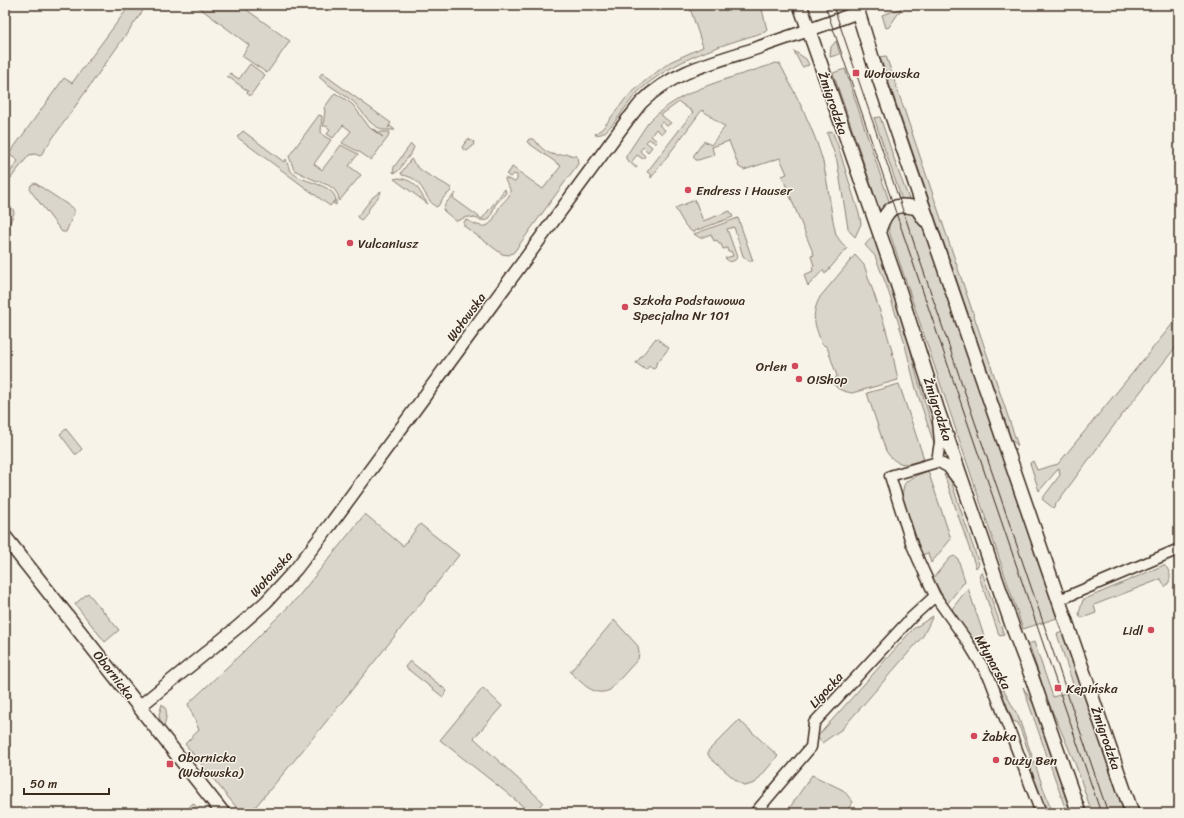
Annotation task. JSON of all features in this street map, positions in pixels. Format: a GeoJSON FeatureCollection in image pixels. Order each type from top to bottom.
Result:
{"type":"FeatureCollection","features":[{"type":"Feature","properties":{"kind":"main road","name":"Żmigrodzka"},"geometry":{"type":"LineString","coordinates":[[800,5],[864,191],[879,230],[965,490],[1079,813]]}},
{"type":"Feature","properties":{"kind":"main road","name":"Żmigrodzka"},"geometry":{"type":"LineString","coordinates":[[857,8],[876,71],[1132,813]]}},
{"type":"Feature","properties":{"kind":"main road"},"geometry":{"type":"LineString","coordinates":[[879,230],[884,217],[890,209],[901,205],[917,208],[930,226]]}},
{"type":"Feature","properties":{"kind":"main road","name":"Obornicka"},"geometry":{"type":"LineString","coordinates":[[5,537],[223,813]]}},
{"type":"Feature","properties":{"kind":"street","name":"Wołowska"},"geometry":{"type":"LineString","coordinates":[[139,707],[239,626],[266,602],[296,569],[642,102],[656,91],[684,74],[808,31],[857,8]]}},
{"type":"Feature","properties":{"kind":"street"},"geometry":{"type":"LineString","coordinates":[[937,408],[940,442],[936,461],[948,467],[965,490]]}},
{"type":"Feature","properties":{"kind":"street","name":"Młynarska"},"geometry":{"type":"LineString","coordinates":[[936,461],[934,463],[890,476],[912,545],[935,596],[990,679],[1041,813]]}},
{"type":"Feature","properties":{"kind":"street"},"geometry":{"type":"LineString","coordinates":[[1059,600],[1179,549]]}},
{"type":"Feature","properties":{"kind":"street","name":"Ligocka"},"geometry":{"type":"LineString","coordinates":[[756,813],[811,747],[814,723],[911,618],[935,596]]}},
{"type":"Feature","properties":{"kind":"shaded area"},"geometry":{"type":"Polygon","coordinates":[[[130,5],[147,5],[40,156],[35,154],[29,155],[11,178],[5,181],[18,161],[9,154],[64,78],[72,83],[130,5]]]}},
{"type":"Feature","properties":{"kind":"shaded area"},"geometry":{"type":"Polygon","coordinates":[[[240,5],[290,41],[267,73],[242,56],[249,45],[197,6],[240,5]]]}},
{"type":"Feature","properties":{"kind":"shaded area"},"geometry":{"type":"Polygon","coordinates":[[[689,5],[761,5],[767,30],[765,32],[714,48],[681,62],[666,71],[651,81],[633,97],[610,128],[600,134],[595,134],[603,128],[626,98],[645,81],[670,62],[703,47],[689,5]]]}},
{"type":"Feature","properties":{"kind":"shaded area"},"geometry":{"type":"Polygon","coordinates":[[[902,8],[889,27],[886,28],[882,15],[902,8]]]}},
{"type":"Feature","properties":{"kind":"shaded area"},"geometry":{"type":"Polygon","coordinates":[[[836,41],[840,54],[830,57],[831,47],[836,41]]]}},
{"type":"Feature","properties":{"kind":"shaded area"},"geometry":{"type":"Polygon","coordinates":[[[794,51],[806,59],[809,65],[802,67],[794,51]]]}},
{"type":"Feature","properties":{"kind":"shaded area"},"geometry":{"type":"Polygon","coordinates":[[[886,56],[1018,446],[1011,439],[880,57],[886,56]]]}},
{"type":"Feature","properties":{"kind":"shaded area"},"geometry":{"type":"Polygon","coordinates":[[[776,63],[780,64],[815,137],[825,171],[836,235],[847,248],[825,274],[823,270],[808,286],[804,275],[813,271],[812,267],[814,266],[811,256],[814,255],[782,176],[787,174],[780,158],[744,170],[739,167],[729,141],[712,147],[714,155],[696,160],[693,157],[704,141],[711,145],[725,127],[702,110],[651,178],[651,174],[647,172],[693,112],[679,102],[661,115],[671,123],[667,126],[662,122],[659,125],[665,130],[662,134],[656,129],[651,136],[657,141],[655,143],[649,139],[646,142],[652,147],[648,152],[643,147],[640,151],[645,156],[643,159],[637,155],[632,161],[637,166],[636,168],[626,159],[626,156],[648,123],[661,111],[676,101],[691,92],[776,63]]]}},
{"type":"Feature","properties":{"kind":"shaded area"},"geometry":{"type":"Polygon","coordinates":[[[250,64],[265,75],[250,96],[247,93],[248,91],[227,76],[230,73],[239,79],[250,64]]]}},
{"type":"Feature","properties":{"kind":"shaded area"},"geometry":{"type":"Polygon","coordinates":[[[845,69],[890,204],[880,211],[833,73],[845,69]]]}},
{"type":"Feature","properties":{"kind":"shaded area"},"geometry":{"type":"Polygon","coordinates":[[[322,73],[391,123],[388,128],[390,126],[395,130],[383,130],[375,126],[354,102],[319,77],[322,73]]]}},
{"type":"Feature","properties":{"kind":"shaded area"},"geometry":{"type":"Polygon","coordinates":[[[335,93],[353,105],[370,128],[383,137],[372,129],[380,132],[390,132],[388,135],[389,136],[371,160],[342,143],[351,131],[343,125],[333,138],[327,134],[330,130],[328,127],[323,126],[324,108],[335,93]]]}},
{"type":"Feature","properties":{"kind":"shaded area"},"geometry":{"type":"Polygon","coordinates":[[[319,115],[322,116],[321,132],[324,136],[331,140],[314,164],[322,170],[341,145],[358,154],[349,166],[361,175],[339,201],[338,195],[334,189],[294,170],[289,156],[319,115]]]}},
{"type":"Feature","properties":{"kind":"shaded area"},"geometry":{"type":"Polygon","coordinates":[[[880,117],[909,200],[902,200],[874,118],[880,117]]]}},
{"type":"Feature","properties":{"kind":"shaded area"},"geometry":{"type":"Polygon","coordinates":[[[243,131],[284,162],[286,159],[290,170],[296,176],[326,188],[332,192],[335,198],[336,205],[333,203],[335,200],[330,206],[237,137],[243,131]]]}},
{"type":"Feature","properties":{"kind":"shaded area"},"geometry":{"type":"Polygon","coordinates":[[[832,131],[860,217],[861,224],[855,237],[848,228],[837,161],[827,133],[832,131]]]}},
{"type":"Feature","properties":{"kind":"shaded area"},"geometry":{"type":"Polygon","coordinates":[[[468,139],[474,142],[473,146],[467,151],[462,147],[468,139]]]}},
{"type":"Feature","properties":{"kind":"shaded area"},"geometry":{"type":"Polygon","coordinates":[[[529,139],[534,139],[541,148],[550,154],[568,154],[577,156],[578,164],[514,252],[509,255],[502,254],[464,226],[464,222],[466,220],[481,226],[489,225],[494,219],[502,203],[510,194],[510,188],[505,178],[515,182],[517,180],[517,175],[514,174],[510,177],[506,174],[512,167],[543,189],[561,166],[527,142],[529,139]]]}},
{"type":"Feature","properties":{"kind":"shaded area"},"geometry":{"type":"Polygon","coordinates":[[[411,144],[414,147],[411,153],[400,169],[394,173],[394,167],[411,144]]]}},
{"type":"Feature","properties":{"kind":"shaded area"},"geometry":{"type":"Polygon","coordinates":[[[411,159],[424,172],[451,188],[451,191],[444,197],[438,206],[436,207],[431,202],[418,183],[409,177],[402,175],[401,173],[411,159]]]}},
{"type":"Feature","properties":{"kind":"shaded area"},"geometry":{"type":"Polygon","coordinates":[[[394,179],[405,179],[414,184],[428,204],[394,179]]]}},
{"type":"Feature","properties":{"kind":"shaded area"},"geometry":{"type":"Polygon","coordinates":[[[35,183],[74,209],[74,213],[66,232],[62,232],[30,190],[31,185],[35,183]]]}},
{"type":"Feature","properties":{"kind":"shaded area"},"geometry":{"type":"Polygon","coordinates":[[[505,189],[506,193],[495,205],[488,220],[466,217],[456,221],[443,209],[448,200],[456,193],[453,198],[482,219],[505,189]]]}},
{"type":"Feature","properties":{"kind":"shaded area"},"geometry":{"type":"Polygon","coordinates":[[[381,191],[363,218],[361,220],[357,217],[373,197],[381,191]]]}},
{"type":"Feature","properties":{"kind":"shaded area"},"geometry":{"type":"Polygon","coordinates":[[[695,200],[703,221],[730,211],[733,217],[692,232],[685,225],[675,208],[695,200]]]}},
{"type":"Feature","properties":{"kind":"shaded area"},"geometry":{"type":"Polygon","coordinates":[[[9,206],[13,209],[14,213],[5,234],[5,208],[9,206]]]}},
{"type":"Feature","properties":{"kind":"shaded area"},"geometry":{"type":"Polygon","coordinates":[[[908,212],[916,215],[928,239],[1057,618],[1023,629],[889,231],[891,220],[894,217],[908,212]]]}},
{"type":"Feature","properties":{"kind":"shaded area"},"geometry":{"type":"Polygon","coordinates":[[[738,218],[753,261],[749,261],[743,256],[734,227],[727,229],[737,257],[732,261],[728,261],[725,258],[733,256],[731,251],[728,252],[727,248],[723,249],[717,240],[714,241],[711,234],[700,238],[694,234],[738,218]]]}},
{"type":"Feature","properties":{"kind":"shaded area"},"geometry":{"type":"Polygon","coordinates":[[[873,236],[875,237],[907,335],[917,377],[936,437],[935,447],[916,389],[903,337],[887,287],[875,256],[865,245],[873,236]]]}},
{"type":"Feature","properties":{"kind":"shaded area"},"geometry":{"type":"Polygon","coordinates":[[[855,255],[864,265],[884,323],[898,380],[852,393],[842,390],[835,385],[834,382],[837,376],[827,347],[822,344],[819,337],[814,315],[820,297],[855,255]]]}},
{"type":"Feature","properties":{"kind":"shaded area"},"geometry":{"type":"Polygon","coordinates":[[[1179,316],[1179,343],[1115,424],[1053,508],[1042,499],[1060,475],[1059,468],[1039,491],[1030,463],[1033,461],[1037,470],[1058,464],[1179,316]]]}},
{"type":"Feature","properties":{"kind":"shaded area"},"geometry":{"type":"Polygon","coordinates":[[[656,338],[669,348],[656,364],[655,368],[653,369],[649,366],[646,370],[636,363],[656,338]]]}},
{"type":"Feature","properties":{"kind":"shaded area"},"geometry":{"type":"Polygon","coordinates":[[[899,384],[924,459],[908,464],[899,463],[886,451],[867,393],[899,384]]]}},
{"type":"Feature","properties":{"kind":"shaded area"},"geometry":{"type":"Polygon","coordinates":[[[66,429],[82,449],[77,454],[75,454],[60,434],[66,429]]]}},
{"type":"Feature","properties":{"kind":"shaded area"},"geometry":{"type":"Polygon","coordinates":[[[928,471],[951,539],[931,563],[928,553],[922,555],[902,496],[904,485],[907,481],[928,471]]]}},
{"type":"Feature","properties":{"kind":"shaded area"},"geometry":{"type":"Polygon","coordinates":[[[944,474],[950,479],[952,484],[979,564],[976,568],[944,474]]]}},
{"type":"Feature","properties":{"kind":"shaded area"},"geometry":{"type":"Polygon","coordinates":[[[365,514],[403,546],[420,524],[459,555],[356,685],[250,813],[241,813],[185,744],[199,730],[188,704],[298,597],[365,514]]]}},
{"type":"Feature","properties":{"kind":"shaded area"},"geometry":{"type":"Polygon","coordinates":[[[954,556],[958,559],[965,581],[947,604],[933,578],[950,558],[954,556]]]}},
{"type":"Feature","properties":{"kind":"shaded area"},"geometry":{"type":"Polygon","coordinates":[[[1164,565],[1170,573],[1169,582],[1165,587],[1161,579],[1094,605],[1096,613],[1082,618],[1080,617],[1079,613],[1083,600],[1164,565]]]}},
{"type":"Feature","properties":{"kind":"shaded area"},"geometry":{"type":"Polygon","coordinates":[[[982,572],[1004,635],[999,635],[979,576],[982,572]]]}},
{"type":"Feature","properties":{"kind":"shaded area"},"geometry":{"type":"Polygon","coordinates":[[[968,588],[985,639],[984,643],[977,647],[952,609],[968,588]]]}},
{"type":"Feature","properties":{"kind":"shaded area"},"geometry":{"type":"Polygon","coordinates":[[[88,593],[119,630],[105,642],[75,604],[88,593]]]}},
{"type":"Feature","properties":{"kind":"shaded area"},"geometry":{"type":"Polygon","coordinates":[[[933,616],[923,636],[842,729],[822,743],[817,737],[913,629],[933,616]]]}},
{"type":"Feature","properties":{"kind":"shaded area"},"geometry":{"type":"Polygon","coordinates":[[[614,620],[638,646],[638,659],[610,690],[598,692],[588,688],[570,672],[614,620]]]}},
{"type":"Feature","properties":{"kind":"shaded area"},"geometry":{"type":"Polygon","coordinates":[[[1063,632],[1124,813],[1092,813],[1075,763],[1047,699],[1029,644],[1034,642],[1053,697],[1075,690],[1057,634],[1063,632]]]}},
{"type":"Feature","properties":{"kind":"shaded area"},"geometry":{"type":"Polygon","coordinates":[[[988,655],[992,659],[1003,689],[1018,716],[1052,813],[1048,813],[1031,770],[1033,764],[1018,723],[1013,721],[1000,688],[984,657],[988,655]]]}},
{"type":"Feature","properties":{"kind":"shaded area"},"geometry":{"type":"Polygon","coordinates":[[[410,661],[447,691],[443,697],[405,667],[410,661]]]}},
{"type":"Feature","properties":{"kind":"shaded area"},"geometry":{"type":"Polygon","coordinates":[[[1023,687],[1034,705],[1071,813],[1067,813],[1023,687]]]}},
{"type":"Feature","properties":{"kind":"shaded area"},"geometry":{"type":"Polygon","coordinates":[[[483,688],[502,706],[474,738],[543,802],[534,813],[531,813],[440,740],[483,688]]]}},
{"type":"Feature","properties":{"kind":"shaded area"},"geometry":{"type":"Polygon","coordinates":[[[162,704],[166,709],[166,720],[162,728],[159,715],[162,704]]]}},
{"type":"Feature","properties":{"kind":"shaded area"},"geometry":{"type":"Polygon","coordinates":[[[739,720],[778,756],[755,783],[745,786],[710,758],[708,754],[708,751],[739,720]]]}},
{"type":"Feature","properties":{"kind":"shaded area"},"geometry":{"type":"Polygon","coordinates":[[[812,775],[843,790],[853,802],[845,813],[786,813],[812,775]]]}},
{"type":"Feature","properties":{"kind":"shaded area"},"geometry":{"type":"Polygon","coordinates":[[[193,803],[202,813],[184,813],[193,803]]]}},
{"type":"Feature","properties":{"kind":"tram line"},"geometry":{"type":"LineString","coordinates":[[825,5],[1101,813]]}},
{"type":"Feature","properties":{"kind":"tram line"},"geometry":{"type":"LineString","coordinates":[[833,5],[1108,813]]}},
{"type":"Feature","properties":{"kind":"place","name":"Wołowska"},"geometry":{"type":"Point","coordinates":[856,73]}},
{"type":"Feature","properties":{"kind":"place","name":"Endress i Hauser"},"geometry":{"type":"Point","coordinates":[688,190]}},
{"type":"Feature","properties":{"kind":"place","name":"Vulcaniusz"},"geometry":{"type":"Point","coordinates":[350,243]}},
{"type":"Feature","properties":{"kind":"place","name":"Szkoła Podstawowa Specjalna Nr 101"},"geometry":{"type":"Point","coordinates":[625,307]}},
{"type":"Feature","properties":{"kind":"place","name":"Orlen"},"geometry":{"type":"Point","coordinates":[795,366]}},
{"type":"Feature","properties":{"kind":"place","name":"O!Shop"},"geometry":{"type":"Point","coordinates":[799,379]}},
{"type":"Feature","properties":{"kind":"place","name":"Lidl"},"geometry":{"type":"Point","coordinates":[1151,630]}},
{"type":"Feature","properties":{"kind":"place","name":"Kępińska"},"geometry":{"type":"Point","coordinates":[1058,688]}},
{"type":"Feature","properties":{"kind":"place","name":"Żabka"},"geometry":{"type":"Point","coordinates":[974,736]}},
{"type":"Feature","properties":{"kind":"place","name":"Duży Ben"},"geometry":{"type":"Point","coordinates":[996,760]}},
{"type":"Feature","properties":{"kind":"place","name":"Obornicka (Wołowska)"},"geometry":{"type":"Point","coordinates":[170,764]}}]}
